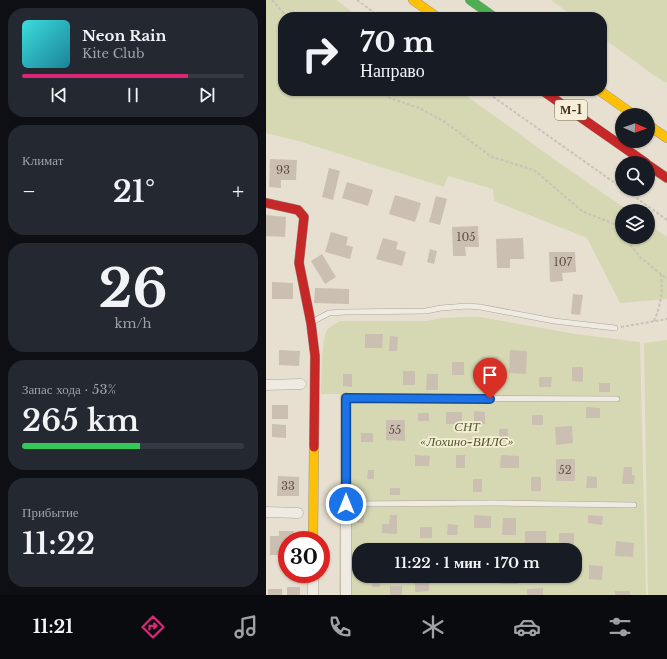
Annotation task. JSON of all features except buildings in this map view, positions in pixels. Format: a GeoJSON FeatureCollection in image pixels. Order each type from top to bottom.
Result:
{"type":"FeatureCollection","features":[{"type":"Feature","properties":{"kind":"main road"},"geometry":{"type":"LineString","coordinates":[[413,0],[430,12]]}},
{"type":"Feature","properties":{"kind":"main road"},"geometry":{"type":"LineString","coordinates":[[470,0],[487,12]]}},
{"type":"Feature","properties":{"kind":"main road","name":"М-1"},"geometry":{"type":"LineString","coordinates":[[550,96],[636,156]]}},
{"type":"Feature","properties":{"kind":"main road","name":"М-1"},"geometry":{"type":"LineString","coordinates":[[607,96],[624,108]]}},
{"type":"Feature","properties":{"kind":"main road"},"geometry":{"type":"LineString","coordinates":[[655,130],[667,138]]}},
{"type":"Feature","properties":{"kind":"main road","name":"М-1"},"geometry":{"type":"LineString","coordinates":[[655,170],[667,178]]}},
{"type":"Feature","properties":{"kind":"main road"},"geometry":{"type":"LineString","coordinates":[[266,203],[298,210],[304,217],[299,263],[311,323],[315,356],[313,531]]}},
{"type":"Feature","properties":{"kind":"street"},"geometry":{"type":"LineString","coordinates":[[266,385],[300,384]]}},
{"type":"Feature","properties":{"kind":"street"},"geometry":{"type":"LineString","coordinates":[[346,398],[346,595]]}},
{"type":"Feature","properties":{"kind":"street"},"geometry":{"type":"LineString","coordinates":[[266,512],[298,513]]}},
{"type":"Feature","properties":{"kind":"street"},"geometry":{"type":"LineString","coordinates":[[313,583],[313,595]]}},
{"type":"Feature","properties":{"kind":"lane"},"geometry":{"type":"LineString","coordinates":[[311,323],[329,313],[426,311],[467,306],[480,307],[554,321],[615,328]]}},
{"type":"Feature","properties":{"kind":"lane"},"geometry":{"type":"LineString","coordinates":[[346,398],[617,399]]}},
{"type":"Feature","properties":{"kind":"lane"},"geometry":{"type":"LineString","coordinates":[[346,504],[494,503],[634,505]]}},
{"type":"Feature","properties":{"kind":"path"},"geometry":{"type":"LineString","coordinates":[[272,0],[282,12]]}},
{"type":"Feature","properties":{"kind":"path"},"geometry":{"type":"LineString","coordinates":[[357,0],[373,12]]}},
{"type":"Feature","properties":{"kind":"path"},"geometry":{"type":"LineString","coordinates":[[387,96],[419,108],[445,122],[492,157],[534,170],[582,211],[615,225]]}},
{"type":"Feature","properties":{"kind":"path"},"geometry":{"type":"LineString","coordinates":[[492,96],[615,182]]}},
{"type":"Feature","properties":{"kind":"path"},"geometry":{"type":"LineString","coordinates":[[634,196],[667,220]]}},
{"type":"Feature","properties":{"kind":"path"},"geometry":{"type":"LineString","coordinates":[[630,244],[640,257],[667,279]]}},
{"type":"Feature","properties":{"kind":"path"},"geometry":{"type":"LineString","coordinates":[[654,321],[661,301],[661,274]]}},
{"type":"Feature","properties":{"kind":"path"},"geometry":{"type":"LineString","coordinates":[[615,328],[667,319]]}},
{"type":"Feature","properties":{"kind":"green space"},"geometry":{"type":"Polygon","coordinates":[[[266,0],[336,0],[352,12],[278,12],[278,96],[467,96],[619,204],[615,204],[615,244],[655,244],[655,229],[667,237],[667,299],[620,303],[587,238],[494,201],[493,189],[448,176],[444,187],[302,142],[266,133],[266,0]]]}},
{"type":"Feature","properties":{"kind":"green space"},"geometry":{"type":"Polygon","coordinates":[[[551,0],[667,0],[667,83],[652,74],[607,41],[607,12],[567,12],[551,0]]]}},
{"type":"Feature","properties":{"kind":"green space","name":"СНТ «Лохино-ВИЛС»"},"geometry":{"type":"Polygon","coordinates":[[[480,317],[575,334],[640,342],[646,595],[339,595],[340,394],[321,394],[325,335],[331,326],[340,321],[426,321],[441,318],[480,317]]]}},
{"type":"Feature","properties":{"kind":"green space"},"geometry":{"type":"Polygon","coordinates":[[[667,340],[667,595],[648,595],[644,343],[667,340]]]}},
{"type":"Feature","properties":{"kind":"traffic: fast"},"geometry":{"type":"LineString","coordinates":[[470,0],[487,12]]}},
{"type":"Feature","properties":{"kind":"traffic: slow"},"geometry":{"type":"LineString","coordinates":[[413,0],[430,12]]}},
{"type":"Feature","properties":{"kind":"traffic: slow"},"geometry":{"type":"LineString","coordinates":[[607,96],[624,108]]}},
{"type":"Feature","properties":{"kind":"traffic: slow"},"geometry":{"type":"LineString","coordinates":[[655,130],[667,138]]}},
{"type":"Feature","properties":{"kind":"traffic: slow"},"geometry":{"type":"LineString","coordinates":[[313,531],[314,447]]}},
{"type":"Feature","properties":{"kind":"traffic: jam"},"geometry":{"type":"LineString","coordinates":[[550,96],[636,156]]}},
{"type":"Feature","properties":{"kind":"traffic: jam"},"geometry":{"type":"LineString","coordinates":[[655,170],[667,178]]}},
{"type":"Feature","properties":{"kind":"traffic: jam"},"geometry":{"type":"LineString","coordinates":[[266,203],[298,210],[304,217],[299,263],[311,323],[315,356],[314,447]]}},
{"type":"Feature","properties":{"kind":"route"},"geometry":{"type":"LineString","coordinates":[[346,504],[346,398],[490,399]]}}]}
